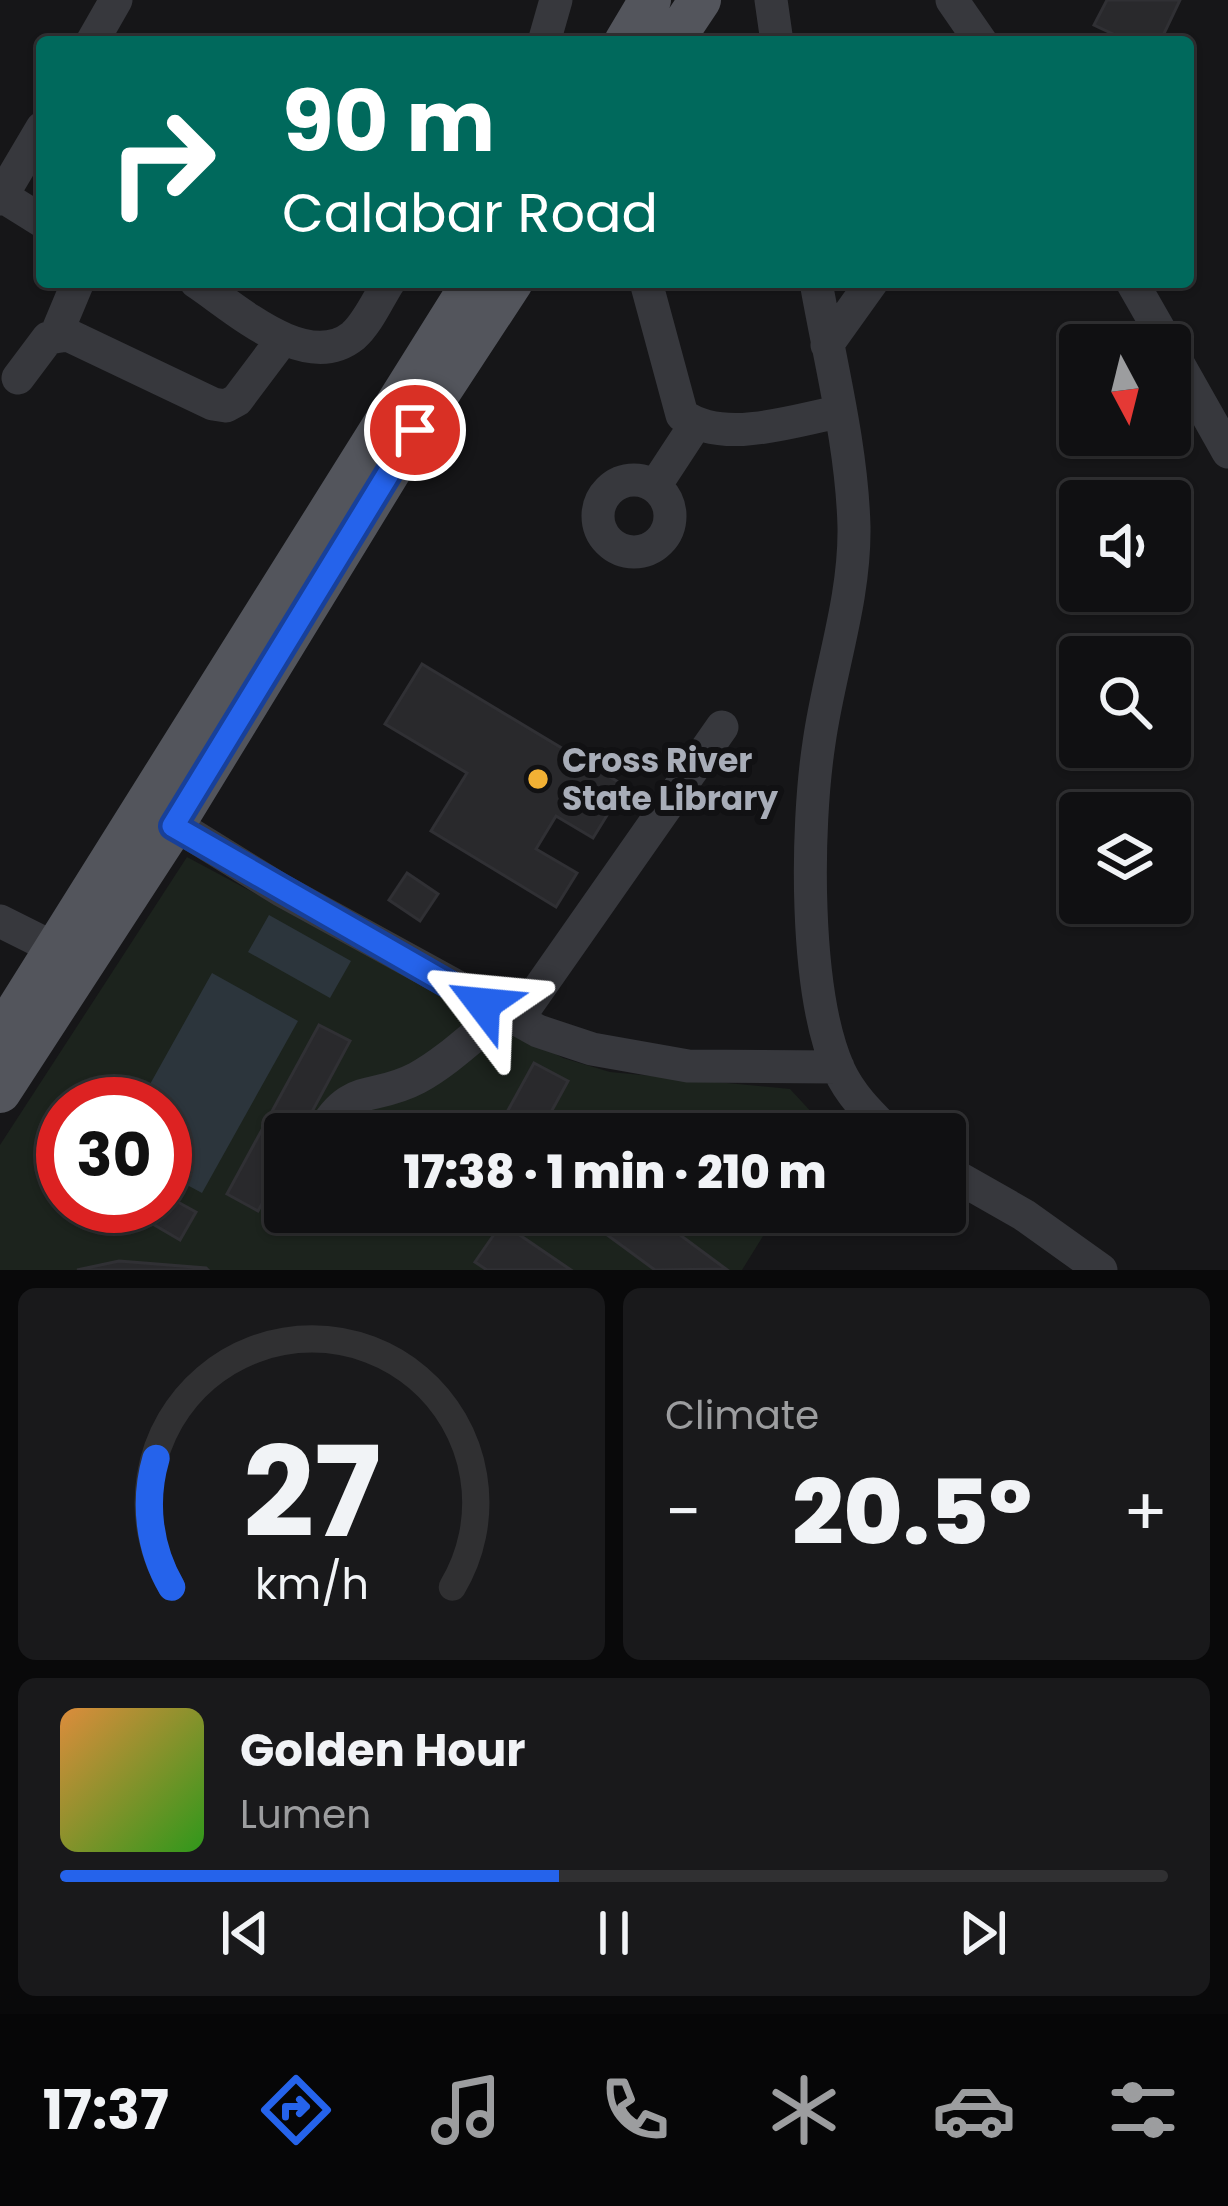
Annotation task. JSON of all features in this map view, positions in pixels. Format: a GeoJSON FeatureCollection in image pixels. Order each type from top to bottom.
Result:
{"type":"FeatureCollection","features":[{"type":"Feature","properties":{"kind":"main road"},"geometry":{"type":"LineString","coordinates":[[629,36],[650,0]]}},
{"type":"Feature","properties":{"kind":"main road"},"geometry":{"type":"LineString","coordinates":[[675,36],[700,0]]}},
{"type":"Feature","properties":{"kind":"main road"},"geometry":{"type":"LineString","coordinates":[[0,1092],[469,288]]}},
{"type":"Feature","properties":{"kind":"main road"},"geometry":{"type":"LineString","coordinates":[[0,1037],[56,949],[160,816],[508,288]]}},
{"type":"Feature","properties":{"kind":"street"},"geometry":{"type":"LineString","coordinates":[[95,36],[116,0]]}},
{"type":"Feature","properties":{"kind":"street"},"geometry":{"type":"LineString","coordinates":[[546,36],[556,0]]}},
{"type":"Feature","properties":{"kind":"street"},"geometry":{"type":"LineString","coordinates":[[771,0],[776,36]]}},
{"type":"Feature","properties":{"kind":"street"},"geometry":{"type":"LineString","coordinates":[[952,0],[977,36]]}},
{"type":"Feature","properties":{"kind":"street"},"geometry":{"type":"LineString","coordinates":[[36,138],[1,198],[36,217]]}},
{"type":"Feature","properties":{"kind":"street"},"geometry":{"type":"LineString","coordinates":[[55,337],[75,288]]}},
{"type":"Feature","properties":{"kind":"street"},"geometry":{"type":"LineString","coordinates":[[205,288],[298,346],[342,343],[356,333],[385,288]]}},
{"type":"Feature","properties":{"kind":"street"},"geometry":{"type":"LineString","coordinates":[[648,288],[682,416],[695,425],[733,429],[839,412]]}},
{"type":"Feature","properties":{"kind":"street"},"geometry":{"type":"LineString","coordinates":[[817,288],[854,525],[852,568],[819,741],[813,799],[813,955],[822,1013],[838,1066],[868,1113]]}},
{"type":"Feature","properties":{"kind":"street"},"geometry":{"type":"LineString","coordinates":[[827,346],[868,288]]}},
{"type":"Feature","properties":{"kind":"street"},"geometry":{"type":"LineString","coordinates":[[1135,288],[1156,324]]}},
{"type":"Feature","properties":{"kind":"street"},"geometry":{"type":"LineString","coordinates":[[19,378],[48,338],[68,335],[226,406],[237,400],[282,340]]}},
{"type":"Feature","properties":{"kind":"street"},"geometry":{"type":"LineString","coordinates":[[1191,386],[1228,452]]}},
{"type":"Feature","properties":{"kind":"street"},"geometry":{"type":"LineString","coordinates":[[656,486],[695,425]]}},
{"type":"Feature","properties":{"kind":"street"},"geometry":{"type":"LineString","coordinates":[[333,1113],[345,1102],[419,1077],[510,1017],[722,727]]}},
{"type":"Feature","properties":{"kind":"street"},"geometry":{"type":"LineString","coordinates":[[160,816],[510,1017],[592,1049],[688,1066],[838,1066]]}},
{"type":"Feature","properties":{"kind":"street"},"geometry":{"type":"LineString","coordinates":[[0,921],[56,949]]}},
{"type":"Feature","properties":{"kind":"street"},"geometry":{"type":"LineString","coordinates":[[966,1182],[1024,1215],[1101,1270]]}},
{"type":"Feature","properties":{"kind":"shaded area"},"geometry":{"type":"Polygon","coordinates":[[[187,857],[563,1058],[610,1072],[790,1089],[812,1113],[264,1113],[264,1233],[765,1233],[742,1270],[0,1270],[0,1145],[36,1090],[36,1233],[192,1233],[192,1077],[44,1077],[187,857]]]}},
{"type":"Feature","properties":{"kind":"shaded area"},"geometry":{"type":"Polygon","coordinates":[[[269,915],[351,961],[330,998],[248,952],[269,915]]]}},
{"type":"Feature","properties":{"kind":"shaded area"},"geometry":{"type":"Polygon","coordinates":[[[212,973],[298,1021],[202,1193],[192,1188],[192,1077],[154,1077],[212,973]]]}},
{"type":"Feature","properties":{"kind":"building"},"geometry":{"type":"Polygon","coordinates":[[[1107,0],[1180,0],[1163,36],[1117,36],[1094,25],[1107,0]]]}},
{"type":"Feature","properties":{"kind":"building","name":"Cross River State Library"},"geometry":{"type":"Polygon","coordinates":[[[422,664],[625,786],[593,838],[556,816],[536,849],[577,873],[556,907],[431,831],[467,773],[385,724],[422,664]]]}},
{"type":"Feature","properties":{"kind":"building"},"geometry":{"type":"Polygon","coordinates":[[[407,873],[438,894],[420,921],[389,900],[407,873]]]}},
{"type":"Feature","properties":{"kind":"building"},"geometry":{"type":"Polygon","coordinates":[[[319,1025],[350,1041],[311,1113],[271,1113],[319,1025]]]}},
{"type":"Feature","properties":{"kind":"building"},"geometry":{"type":"Polygon","coordinates":[[[534,1063],[568,1081],[550,1113],[507,1113],[534,1063]]]}},
{"type":"Feature","properties":{"kind":"building"},"geometry":{"type":"Polygon","coordinates":[[[264,1126],[264,1200],[258,1211],[227,1194],[264,1126]]]}},
{"type":"Feature","properties":{"kind":"building"},"geometry":{"type":"Polygon","coordinates":[[[495,1233],[517,1233],[571,1270],[487,1270],[475,1262],[495,1233]]]}},
{"type":"Feature","properties":{"kind":"building"},"geometry":{"type":"Polygon","coordinates":[[[605,1233],[677,1233],[726,1269],[655,1270],[605,1233]]]}},
{"type":"Feature","properties":{"kind":"building"},"geometry":{"type":"Polygon","coordinates":[[[119,1261],[206,1268],[208,1270],[77,1270],[119,1261]]]}},
{"type":"Feature","properties":{"kind":"place","name":"Cross River State Library"},"geometry":{"type":"Point","coordinates":[538,779]}},
{"type":"Feature","properties":{"kind":"route"},"geometry":{"type":"LineString","coordinates":[[415,430],[173,826],[483,1004]]}}]}
